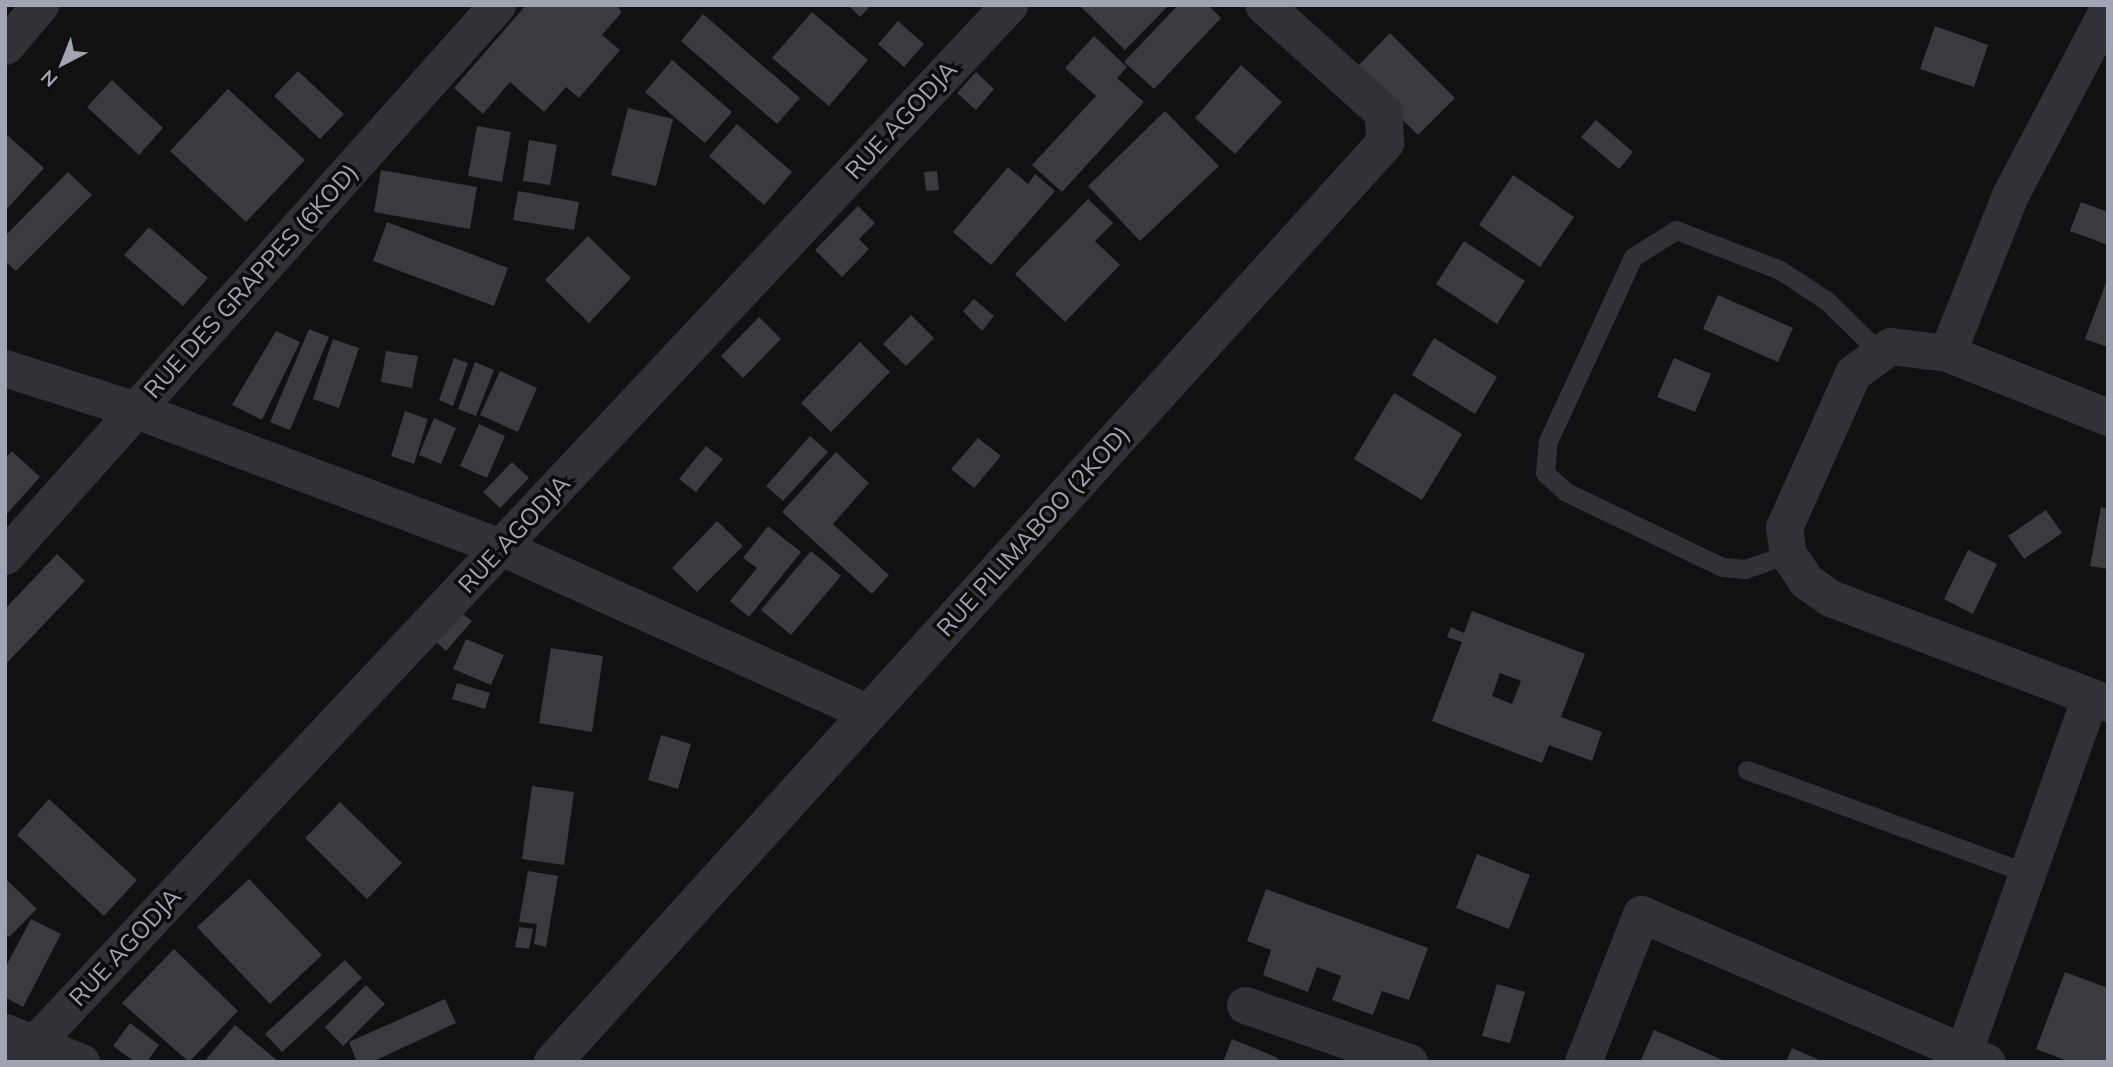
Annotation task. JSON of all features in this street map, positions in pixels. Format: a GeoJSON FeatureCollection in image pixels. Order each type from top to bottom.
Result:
{"type":"FeatureCollection","features":[{"type":"Feature","properties":{"kind":"street"},"geometry":{"type":"LineString","coordinates":[[5,46],[40,5]]}},
{"type":"Feature","properties":{"kind":"street","name":"RUE DES GRAPPES (6KOD)"},"geometry":{"type":"LineString","coordinates":[[5,556],[497,5]]}},
{"type":"Feature","properties":{"kind":"street","name":"RUE AGODJA"},"geometry":{"type":"LineString","coordinates":[[19,1046],[501,547],[1009,5]]}},
{"type":"Feature","properties":{"kind":"street","name":"RUE PILIMABOO (2KOD)"},"geometry":{"type":"LineString","coordinates":[[553,1062],[1385,143],[1389,129],[1384,113],[1264,5]]}},
{"type":"Feature","properties":{"kind":"street"},"geometry":{"type":"LineString","coordinates":[[1947,352],[2010,195],[2108,9]]}},
{"type":"Feature","properties":{"kind":"street"},"geometry":{"type":"LineString","coordinates":[[1583,1062],[1641,914],[1970,1058],[2027,873],[2099,700],[1830,597],[1806,581],[1788,554],[1784,527],[1800,484],[1853,373],[1877,350],[1890,346],[1947,352],[2108,417]]}},
{"type":"Feature","properties":{"kind":"street"},"geometry":{"type":"LineString","coordinates":[[5,368],[136,410],[501,547],[869,713]]}},
{"type":"Feature","properties":{"kind":"street"},"geometry":{"type":"LineString","coordinates":[[1245,1005],[1409,1062]]}},
{"type":"Feature","properties":{"kind":"street"},"geometry":{"type":"LineString","coordinates":[[19,1046],[81,1062]]}},
{"type":"Feature","properties":{"kind":"lane"},"geometry":{"type":"LineString","coordinates":[[1788,554],[1745,569],[1722,568],[1566,492],[1545,473],[1548,441],[1633,257],[1676,230],[1780,270],[1827,301],[1877,350]]}},
{"type":"Feature","properties":{"kind":"lane"},"geometry":{"type":"LineString","coordinates":[[1747,770],[2027,873]]}},
{"type":"Feature","properties":{"kind":"building"},"geometry":{"type":"Polygon","coordinates":[[[526,5],[618,5],[621,13],[602,35],[620,50],[579,98],[566,87],[544,112],[510,82],[483,114],[454,88],[526,5]]]}},
{"type":"Feature","properties":{"kind":"building"},"geometry":{"type":"Polygon","coordinates":[[[848,5],[871,5],[860,17],[848,5]]]}},
{"type":"Feature","properties":{"kind":"building"},"geometry":{"type":"Polygon","coordinates":[[[1079,5],[1169,5],[1125,50],[1079,5]]]}},
{"type":"Feature","properties":{"kind":"building"},"geometry":{"type":"Polygon","coordinates":[[[1178,5],[1208,5],[1221,18],[1154,89],[1124,62],[1178,5]]]}},
{"type":"Feature","properties":{"kind":"building"},"geometry":{"type":"Polygon","coordinates":[[[812,12],[868,60],[829,106],[772,58],[812,12]]]}},
{"type":"Feature","properties":{"kind":"building"},"geometry":{"type":"Polygon","coordinates":[[[703,14],[800,98],[777,124],[681,41],[703,14]]]}},
{"type":"Feature","properties":{"kind":"building"},"geometry":{"type":"Polygon","coordinates":[[[898,21],[924,44],[904,67],[878,44],[898,21]]]}},
{"type":"Feature","properties":{"kind":"building"},"geometry":{"type":"Polygon","coordinates":[[[1935,26],[1988,45],[1974,87],[1920,69],[1935,26]]]}},
{"type":"Feature","properties":{"kind":"building"},"geometry":{"type":"Polygon","coordinates":[[[1390,33],[1455,98],[1418,135],[1353,71],[1390,33]]]}},
{"type":"Feature","properties":{"kind":"building"},"geometry":{"type":"Polygon","coordinates":[[[1094,36],[1127,67],[1117,78],[1144,102],[1062,192],[1032,165],[1096,96],[1065,68],[1094,36]]]}},
{"type":"Feature","properties":{"kind":"building"},"geometry":{"type":"Polygon","coordinates":[[[672,60],[732,112],[705,143],[645,92],[672,60]]]}},
{"type":"Feature","properties":{"kind":"building"},"geometry":{"type":"Polygon","coordinates":[[[1241,65],[1282,102],[1235,154],[1195,118],[1241,65]]]}},
{"type":"Feature","properties":{"kind":"building"},"geometry":{"type":"Polygon","coordinates":[[[298,71],[344,114],[320,139],[274,96],[298,71]]]}},
{"type":"Feature","properties":{"kind":"building"},"geometry":{"type":"Polygon","coordinates":[[[976,72],[994,89],[976,110],[957,93],[976,72]]]}},
{"type":"Feature","properties":{"kind":"building"},"geometry":{"type":"Polygon","coordinates":[[[112,80],[163,128],[139,155],[87,107],[112,80]]]}},
{"type":"Feature","properties":{"kind":"building"},"geometry":{"type":"Polygon","coordinates":[[[228,89],[305,160],[246,222],[170,151],[228,89]]]}},
{"type":"Feature","properties":{"kind":"building"},"geometry":{"type":"Polygon","coordinates":[[[628,108],[673,119],[656,186],[611,175],[628,108]]]}},
{"type":"Feature","properties":{"kind":"building"},"geometry":{"type":"Polygon","coordinates":[[[1165,111],[1219,166],[1140,241],[1088,186],[1165,111]]]}},
{"type":"Feature","properties":{"kind":"building"},"geometry":{"type":"Polygon","coordinates":[[[1596,120],[1633,152],[1619,169],[1581,137],[1596,120]]]}},
{"type":"Feature","properties":{"kind":"building"},"geometry":{"type":"Polygon","coordinates":[[[737,124],[792,172],[764,205],[709,156],[737,124]]]}},
{"type":"Feature","properties":{"kind":"building"},"geometry":{"type":"Polygon","coordinates":[[[477,126],[511,132],[502,182],[468,176],[477,126]]]}},
{"type":"Feature","properties":{"kind":"building"},"geometry":{"type":"Polygon","coordinates":[[[5,133],[44,168],[5,211],[5,133]]]}},
{"type":"Feature","properties":{"kind":"building"},"geometry":{"type":"Polygon","coordinates":[[[529,140],[557,145],[550,185],[523,181],[529,140]]]}},
{"type":"Feature","properties":{"kind":"building"},"geometry":{"type":"Polygon","coordinates":[[[1008,167],[1028,184],[1035,174],[1055,191],[991,265],[953,232],[1008,167]]]}},
{"type":"Feature","properties":{"kind":"building"},"geometry":{"type":"Polygon","coordinates":[[[381,170],[477,187],[470,229],[374,212],[381,170]]]}},
{"type":"Feature","properties":{"kind":"building"},"geometry":{"type":"Polygon","coordinates":[[[937,171],[939,190],[926,191],[924,172],[937,171]]]}},
{"type":"Feature","properties":{"kind":"building"},"geometry":{"type":"Polygon","coordinates":[[[68,172],[92,195],[16,271],[5,261],[5,236],[68,172]]]}},
{"type":"Feature","properties":{"kind":"building"},"geometry":{"type":"Polygon","coordinates":[[[1513,175],[1574,217],[1540,267],[1479,225],[1513,175]]]}},
{"type":"Feature","properties":{"kind":"building"},"geometry":{"type":"Polygon","coordinates":[[[518,191],[579,202],[574,230],[513,220],[518,191]]]}},
{"type":"Feature","properties":{"kind":"building"},"geometry":{"type":"Polygon","coordinates":[[[1088,199],[1113,223],[1095,241],[1120,265],[1065,322],[1015,274],[1088,199]]]}},
{"type":"Feature","properties":{"kind":"building"},"geometry":{"type":"Polygon","coordinates":[[[2081,202],[2108,212],[2108,245],[2070,231],[2081,202]]]}},
{"type":"Feature","properties":{"kind":"building"},"geometry":{"type":"Polygon","coordinates":[[[858,206],[875,223],[859,239],[869,249],[842,277],[815,250],[858,206]]]}},
{"type":"Feature","properties":{"kind":"building"},"geometry":{"type":"Polygon","coordinates":[[[387,222],[508,268],[494,306],[373,261],[387,222]]]}},
{"type":"Feature","properties":{"kind":"building"},"geometry":{"type":"Polygon","coordinates":[[[149,227],[208,278],[183,306],[124,255],[149,227]]]}},
{"type":"Feature","properties":{"kind":"building"},"geometry":{"type":"Polygon","coordinates":[[[588,236],[631,278],[589,323],[545,280],[588,236]]]}},
{"type":"Feature","properties":{"kind":"building"},"geometry":{"type":"Polygon","coordinates":[[[1464,241],[1525,281],[1497,324],[1436,284],[1464,241]]]}},
{"type":"Feature","properties":{"kind":"building"},"geometry":{"type":"Polygon","coordinates":[[[2108,280],[2108,347],[2085,339],[2108,280]]]}},
{"type":"Feature","properties":{"kind":"building"},"geometry":{"type":"Polygon","coordinates":[[[1718,295],[1793,328],[1778,362],[1703,329],[1718,295]]]}},
{"type":"Feature","properties":{"kind":"building"},"geometry":{"type":"Polygon","coordinates":[[[974,299],[994,316],[982,331],[963,311],[974,299]]]}},
{"type":"Feature","properties":{"kind":"building"},"geometry":{"type":"Polygon","coordinates":[[[911,315],[934,338],[906,366],[883,344],[911,315]]]}},
{"type":"Feature","properties":{"kind":"building"},"geometry":{"type":"Polygon","coordinates":[[[759,317],[781,339],[743,378],[721,356],[759,317]]]}},
{"type":"Feature","properties":{"kind":"building"},"geometry":{"type":"Polygon","coordinates":[[[309,329],[329,337],[290,430],[270,422],[309,329]]]}},
{"type":"Feature","properties":{"kind":"building"},"geometry":{"type":"Polygon","coordinates":[[[276,331],[300,342],[262,420],[232,405],[276,331]]]}},
{"type":"Feature","properties":{"kind":"building"},"geometry":{"type":"Polygon","coordinates":[[[1434,338],[1497,377],[1475,414],[1412,375],[1434,338]]]}},
{"type":"Feature","properties":{"kind":"building"},"geometry":{"type":"Polygon","coordinates":[[[333,339],[359,348],[339,408],[313,399],[333,339]]]}},
{"type":"Feature","properties":{"kind":"building"},"geometry":{"type":"Polygon","coordinates":[[[860,342],[890,372],[831,432],[801,403],[860,342]]]}},
{"type":"Feature","properties":{"kind":"building"},"geometry":{"type":"Polygon","coordinates":[[[386,351],[418,356],[412,388],[381,382],[386,351]]]}},
{"type":"Feature","properties":{"kind":"building"},"geometry":{"type":"Polygon","coordinates":[[[454,358],[468,363],[453,406],[439,400],[454,358]]]}},
{"type":"Feature","properties":{"kind":"building"},"geometry":{"type":"Polygon","coordinates":[[[1674,358],[1711,374],[1695,412],[1657,397],[1674,358]]]}},
{"type":"Feature","properties":{"kind":"building"},"geometry":{"type":"Polygon","coordinates":[[[475,362],[494,370],[476,416],[458,409],[475,362]]]}},
{"type":"Feature","properties":{"kind":"building"},"geometry":{"type":"Polygon","coordinates":[[[500,371],[537,388],[518,432],[480,415],[500,371]]]}},
{"type":"Feature","properties":{"kind":"building"},"geometry":{"type":"Polygon","coordinates":[[[1394,393],[1462,434],[1422,500],[1354,459],[1394,393]]]}},
{"type":"Feature","properties":{"kind":"building"},"geometry":{"type":"Polygon","coordinates":[[[405,411],[428,419],[414,464],[391,456],[405,411]]]}},
{"type":"Feature","properties":{"kind":"building"},"geometry":{"type":"Polygon","coordinates":[[[434,418],[456,428],[441,464],[419,455],[434,418]]]}},
{"type":"Feature","properties":{"kind":"building"},"geometry":{"type":"Polygon","coordinates":[[[479,424],[505,436],[487,478],[460,466],[479,424]]]}},
{"type":"Feature","properties":{"kind":"building"},"geometry":{"type":"Polygon","coordinates":[[[810,436],[828,452],[783,501],[766,486],[810,436]]]}},
{"type":"Feature","properties":{"kind":"building"},"geometry":{"type":"Polygon","coordinates":[[[978,438],[1001,456],[974,488],[951,469],[978,438]]]}},
{"type":"Feature","properties":{"kind":"building"},"geometry":{"type":"Polygon","coordinates":[[[706,446],[723,459],[696,492],[679,479],[706,446]]]}},
{"type":"Feature","properties":{"kind":"building"},"geometry":{"type":"Polygon","coordinates":[[[12,451],[40,477],[5,516],[5,458],[12,451]]]}},
{"type":"Feature","properties":{"kind":"building"},"geometry":{"type":"Polygon","coordinates":[[[836,452],[869,483],[833,524],[889,575],[872,594],[782,512],[836,452]]]}},
{"type":"Feature","properties":{"kind":"building"},"geometry":{"type":"Polygon","coordinates":[[[512,462],[529,478],[500,508],[483,492],[512,462]]]}},
{"type":"Feature","properties":{"kind":"building"},"geometry":{"type":"Polygon","coordinates":[[[2101,507],[2108,509],[2108,569],[2090,566],[2101,507]]]}},
{"type":"Feature","properties":{"kind":"building"},"geometry":{"type":"Polygon","coordinates":[[[2046,510],[2062,533],[2024,559],[2008,536],[2046,510]]]}},
{"type":"Feature","properties":{"kind":"building"},"geometry":{"type":"Polygon","coordinates":[[[717,521],[743,546],[697,592],[672,568],[717,521]]]}},
{"type":"Feature","properties":{"kind":"building"},"geometry":{"type":"Polygon","coordinates":[[[768,526],[801,552],[749,617],[730,601],[757,568],[743,558],[768,526]]]}},
{"type":"Feature","properties":{"kind":"building"},"geometry":{"type":"Polygon","coordinates":[[[1968,550],[1997,564],[1973,614],[1944,599],[1968,550]]]}},
{"type":"Feature","properties":{"kind":"building"},"geometry":{"type":"Polygon","coordinates":[[[811,551],[841,576],[791,635],[761,610],[811,551]]]}},
{"type":"Feature","properties":{"kind":"building"},"geometry":{"type":"Polygon","coordinates":[[[57,554],[85,581],[5,665],[5,609],[57,554]]]}},
{"type":"Feature","properties":{"kind":"building"},"geometry":{"type":"Polygon","coordinates":[[[457,609],[472,621],[446,651],[433,639],[457,609]]]}},
{"type":"Feature","properties":{"kind":"building"},"geometry":{"type":"Polygon","coordinates":[[[1472,611],[1585,654],[1561,717],[1602,732],[1592,761],[1549,745],[1542,763],[1432,721],[1462,642],[1447,637],[1451,627],[1464,633],[1472,611]],[[1500,673],[1492,696],[1512,704],[1521,681],[1500,673]]]}},
{"type":"Feature","properties":{"kind":"building"},"geometry":{"type":"Polygon","coordinates":[[[466,639],[504,655],[491,685],[453,669],[466,639]]]}},
{"type":"Feature","properties":{"kind":"building"},"geometry":{"type":"Polygon","coordinates":[[[551,648],[603,656],[592,732],[539,723],[551,648]]]}},
{"type":"Feature","properties":{"kind":"building"},"geometry":{"type":"Polygon","coordinates":[[[457,683],[490,693],[485,709],[452,699],[457,683]]]}},
{"type":"Feature","properties":{"kind":"building"},"geometry":{"type":"Polygon","coordinates":[[[661,735],[691,744],[678,789],[648,780],[661,735]]]}},
{"type":"Feature","properties":{"kind":"building"},"geometry":{"type":"Polygon","coordinates":[[[532,786],[574,792],[564,865],[522,859],[532,786]]]}},
{"type":"Feature","properties":{"kind":"building"},"geometry":{"type":"Polygon","coordinates":[[[49,799],[137,880],[104,916],[17,835],[49,799]]]}},
{"type":"Feature","properties":{"kind":"building"},"geometry":{"type":"Polygon","coordinates":[[[340,802],[402,863],[367,899],[305,838],[340,802]]]}},
{"type":"Feature","properties":{"kind":"building"},"geometry":{"type":"Polygon","coordinates":[[[1477,854],[1530,875],[1509,929],[1456,908],[1477,854]]]}},
{"type":"Feature","properties":{"kind":"building"},"geometry":{"type":"Polygon","coordinates":[[[528,871],[558,876],[546,947],[534,944],[537,924],[519,922],[528,871]]]}},
{"type":"Feature","properties":{"kind":"building"},"geometry":{"type":"Polygon","coordinates":[[[5,878],[37,909],[9,937],[5,934],[5,878]]]}},
{"type":"Feature","properties":{"kind":"building"},"geometry":{"type":"Polygon","coordinates":[[[249,879],[322,955],[270,1004],[197,927],[249,879]]]}},
{"type":"Feature","properties":{"kind":"building"},"geometry":{"type":"Polygon","coordinates":[[[1266,889],[1428,948],[1409,1000],[1382,991],[1373,1015],[1332,1000],[1341,976],[1317,967],[1308,992],[1263,975],[1271,950],[1247,941],[1266,889]]]}},
{"type":"Feature","properties":{"kind":"building"},"geometry":{"type":"Polygon","coordinates":[[[31,919],[61,934],[23,1007],[5,997],[5,968],[31,919]]]}},
{"type":"Feature","properties":{"kind":"building"},"geometry":{"type":"Polygon","coordinates":[[[519,927],[533,929],[529,949],[515,947],[519,927]]]}},
{"type":"Feature","properties":{"kind":"building"},"geometry":{"type":"Polygon","coordinates":[[[174,949],[238,1011],[189,1062],[122,1003],[174,949]]]}},
{"type":"Feature","properties":{"kind":"building"},"geometry":{"type":"Polygon","coordinates":[[[345,960],[362,978],[282,1052],[265,1034],[345,960]]]}},
{"type":"Feature","properties":{"kind":"building"},"geometry":{"type":"Polygon","coordinates":[[[2065,972],[2108,988],[2108,1062],[2070,1062],[2036,1049],[2065,972]]]}},
{"type":"Feature","properties":{"kind":"building"},"geometry":{"type":"Polygon","coordinates":[[[1497,984],[1525,992],[1510,1043],[1482,1036],[1497,984]]]}},
{"type":"Feature","properties":{"kind":"building"},"geometry":{"type":"Polygon","coordinates":[[[366,985],[385,1004],[343,1046],[325,1027],[366,985]]]}},
{"type":"Feature","properties":{"kind":"building"},"geometry":{"type":"Polygon","coordinates":[[[445,999],[456,1023],[372,1062],[357,1062],[349,1042],[445,999]]]}},
{"type":"Feature","properties":{"kind":"building"},"geometry":{"type":"Polygon","coordinates":[[[130,1023],[159,1045],[147,1062],[135,1062],[113,1046],[130,1023]]]}},
{"type":"Feature","properties":{"kind":"building"},"geometry":{"type":"Polygon","coordinates":[[[235,1025],[279,1062],[204,1062],[235,1025]]]}},
{"type":"Feature","properties":{"kind":"building"},"geometry":{"type":"Polygon","coordinates":[[[1654,1030],[1727,1062],[1640,1062],[1654,1030]]]}},
{"type":"Feature","properties":{"kind":"building"},"geometry":{"type":"Polygon","coordinates":[[[1232,1039],[1278,1058],[1276,1062],[1223,1062],[1232,1039]]]}},
{"type":"Feature","properties":{"kind":"building"},"geometry":{"type":"Polygon","coordinates":[[[1792,1048],[1824,1062],[1786,1062],[1792,1048]]]}}]}
